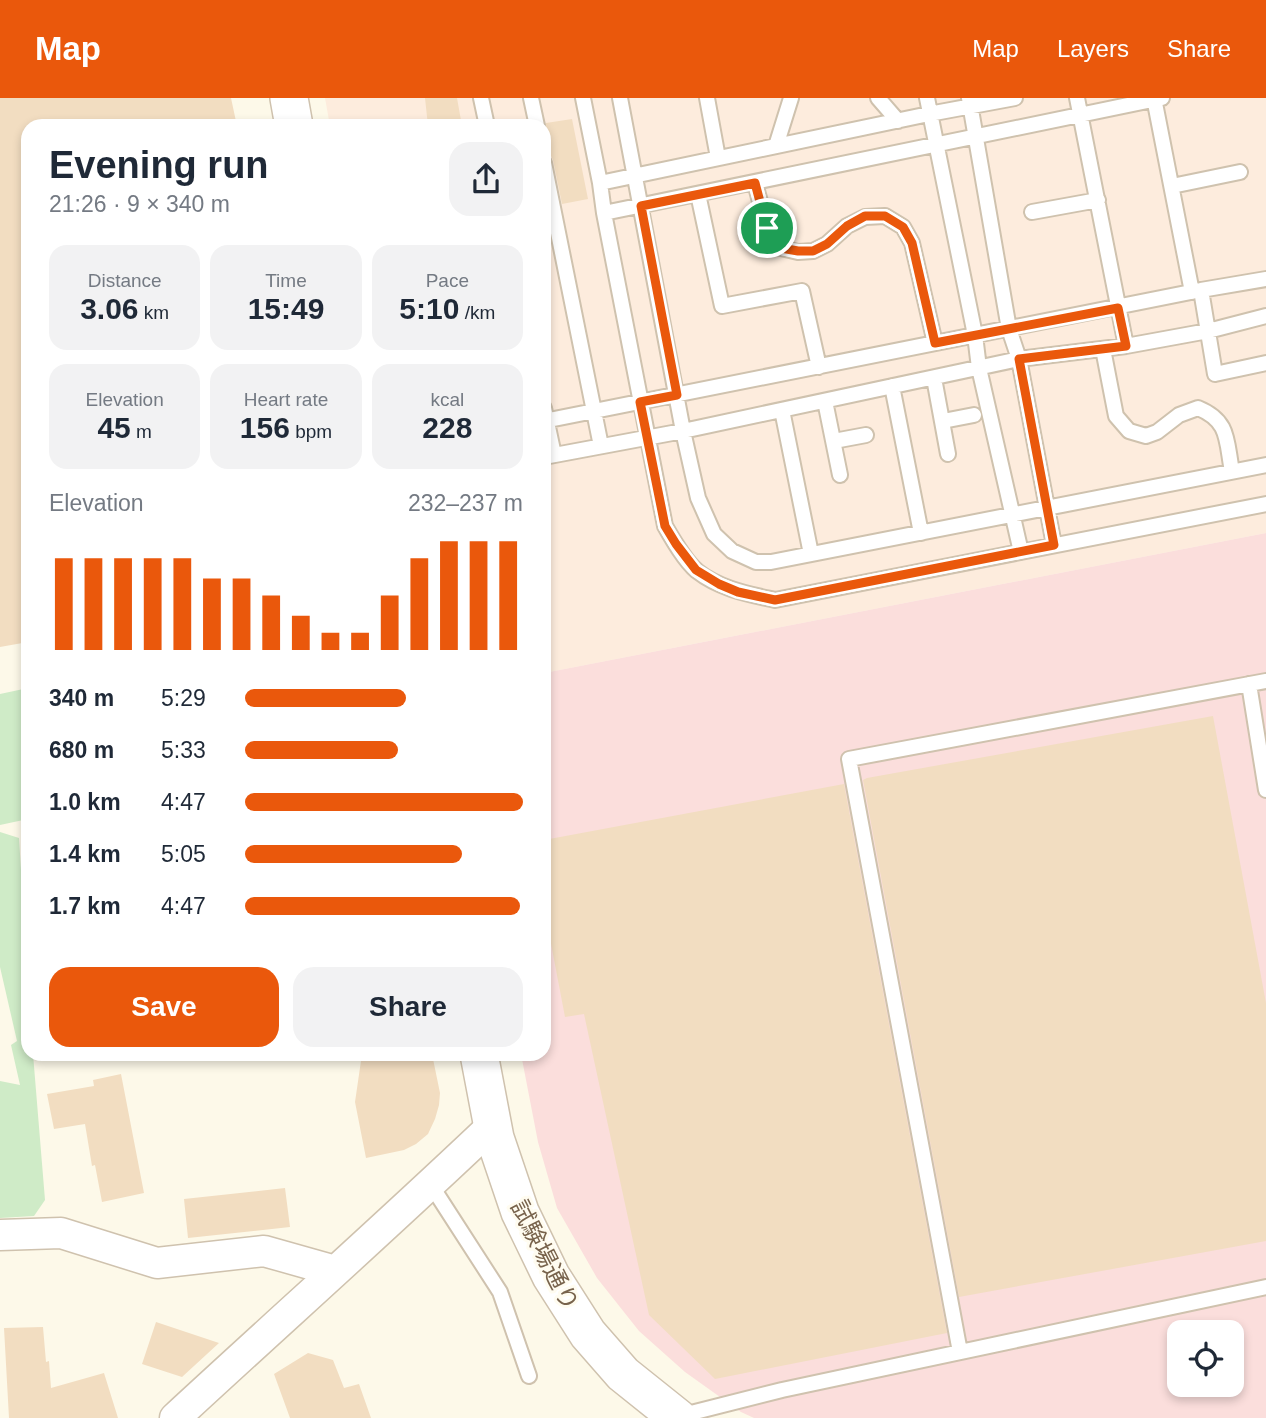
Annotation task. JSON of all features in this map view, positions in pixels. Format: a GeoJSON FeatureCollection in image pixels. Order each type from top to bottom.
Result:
{"type":"FeatureCollection","features":[{"type":"Feature","properties":{"kind":"street"},"geometry":{"type":"LineString","coordinates":[[289,98],[294,119]]}},
{"type":"Feature","properties":{"kind":"street","name":"試験場通り"},"geometry":{"type":"LineString","coordinates":[[480,1061],[495,1138],[520,1212],[551,1276],[588,1334],[623,1374],[677,1417]]}},
{"type":"Feature","properties":{"kind":"street"},"geometry":{"type":"LineString","coordinates":[[176,1418],[493,1125]]}},
{"type":"Feature","properties":{"kind":"street"},"geometry":{"type":"LineString","coordinates":[[0,1235],[61,1233],[157,1262],[264,1251],[334,1271]]}},
{"type":"Feature","properties":{"kind":"lane"},"geometry":{"type":"LineString","coordinates":[[481,98],[485,119]]}},
{"type":"Feature","properties":{"kind":"lane"},"geometry":{"type":"LineString","coordinates":[[531,98],[536,119]]}},
{"type":"Feature","properties":{"kind":"lane"},"geometry":{"type":"LineString","coordinates":[[583,98],[665,526],[696,570],[719,584],[738,592],[775,600],[1266,504]]}},
{"type":"Feature","properties":{"kind":"lane"},"geometry":{"type":"LineString","coordinates":[[620,98],[698,498],[714,534],[732,551],[756,562],[771,562],[1266,465]]}},
{"type":"Feature","properties":{"kind":"lane"},"geometry":{"type":"LineString","coordinates":[[707,98],[718,158]]}},
{"type":"Feature","properties":{"kind":"lane"},"geometry":{"type":"LineString","coordinates":[[776,146],[791,98]]}},
{"type":"Feature","properties":{"kind":"lane"},"geometry":{"type":"LineString","coordinates":[[878,98],[898,121]]}},
{"type":"Feature","properties":{"kind":"lane"},"geometry":{"type":"LineString","coordinates":[[927,98],[975,335],[979,368],[1021,552]]}},
{"type":"Feature","properties":{"kind":"lane"},"geometry":{"type":"LineString","coordinates":[[600,183],[898,121],[970,103],[1015,98]]}},
{"type":"Feature","properties":{"kind":"lane"},"geometry":{"type":"LineString","coordinates":[[1077,98],[1126,346]]}},
{"type":"Feature","properties":{"kind":"lane"},"geometry":{"type":"LineString","coordinates":[[604,213],[1157,99],[1172,186],[1196,291],[1209,331],[1215,374],[1266,363]]}},
{"type":"Feature","properties":{"kind":"lane"},"geometry":{"type":"LineString","coordinates":[[970,103],[1009,329],[1019,359],[1054,545]]}},
{"type":"Feature","properties":{"kind":"lane"},"geometry":{"type":"LineString","coordinates":[[1172,186],[1240,173]]}},
{"type":"Feature","properties":{"kind":"lane"},"geometry":{"type":"LineString","coordinates":[[755,183],[767,228],[781,248],[813,251],[865,216],[885,216],[903,227],[912,243],[935,343]]}},
{"type":"Feature","properties":{"kind":"lane"},"geometry":{"type":"LineString","coordinates":[[698,194],[722,306],[802,291],[819,367]]}},
{"type":"Feature","properties":{"kind":"lane"},"geometry":{"type":"LineString","coordinates":[[551,198],[601,446]]}},
{"type":"Feature","properties":{"kind":"lane"},"geometry":{"type":"LineString","coordinates":[[1032,212],[1098,200]]}},
{"type":"Feature","properties":{"kind":"lane"},"geometry":{"type":"LineString","coordinates":[[551,416],[594,412],[1266,279]]}},
{"type":"Feature","properties":{"kind":"lane"},"geometry":{"type":"LineString","coordinates":[[551,456],[683,431],[1019,359],[1126,346],[1209,331],[1266,316]]}},
{"type":"Feature","properties":{"kind":"lane"},"geometry":{"type":"LineString","coordinates":[[1103,349],[1116,416],[1129,431],[1146,436],[1157,432],[1180,415],[1198,408],[1212,414],[1224,426],[1232,471]]}},
{"type":"Feature","properties":{"kind":"lane"},"geometry":{"type":"LineString","coordinates":[[934,378],[948,454]]}},
{"type":"Feature","properties":{"kind":"lane"},"geometry":{"type":"LineString","coordinates":[[892,386],[921,533]]}},
{"type":"Feature","properties":{"kind":"lane"},"geometry":{"type":"LineString","coordinates":[[825,401],[840,475]]}},
{"type":"Feature","properties":{"kind":"lane"},"geometry":{"type":"LineString","coordinates":[[782,410],[811,554]]}},
{"type":"Feature","properties":{"kind":"lane"},"geometry":{"type":"LineString","coordinates":[[943,421],[974,415]]}},
{"type":"Feature","properties":{"kind":"lane"},"geometry":{"type":"LineString","coordinates":[[834,442],[866,435]]}},
{"type":"Feature","properties":{"kind":"lane"},"geometry":{"type":"LineString","coordinates":[[960,1352],[849,759],[1266,681]]}},
{"type":"Feature","properties":{"kind":"lane"},"geometry":{"type":"LineString","coordinates":[[1249,684],[1266,790]]}},
{"type":"Feature","properties":{"kind":"lane"},"geometry":{"type":"LineString","coordinates":[[431,1185],[500,1292],[528,1376]]}},
{"type":"Feature","properties":{"kind":"lane"},"geometry":{"type":"LineString","coordinates":[[677,1417],[782,1390],[1266,1287]]}},
{"type":"Feature","properties":{"kind":"shaded area"},"geometry":{"type":"Polygon","coordinates":[[[325,98],[1266,98],[1266,533],[551,672],[551,119],[329,119],[325,98]]]}},
{"type":"Feature","properties":{"kind":"shaded area"},"geometry":{"type":"Polygon","coordinates":[[[1266,533],[1266,1418],[754,1418],[741,1412],[685,1372],[639,1331],[597,1278],[557,1208],[538,1142],[522,1061],[551,1061],[551,672],[1266,533]]]}},
{"type":"Feature","properties":{"kind":"green space"},"geometry":{"type":"Polygon","coordinates":[[[21,690],[21,820],[0,825],[0,694],[21,690]]]}},
{"type":"Feature","properties":{"kind":"green space"},"geometry":{"type":"Polygon","coordinates":[[[0,832],[19,838],[21,1061],[34,1061],[45,1200],[34,1216],[0,1218],[0,1081],[20,1085],[11,1045],[17,1041],[0,967],[0,832]]]}},
{"type":"Feature","properties":{"kind":"building"},"geometry":{"type":"Polygon","coordinates":[[[0,98],[231,98],[236,119],[21,119],[21,643],[0,647],[0,98]]]}},
{"type":"Feature","properties":{"kind":"building"},"geometry":{"type":"Polygon","coordinates":[[[425,98],[457,98],[461,119],[427,119],[425,98]]]}},
{"type":"Feature","properties":{"kind":"building"},"geometry":{"type":"Polygon","coordinates":[[[572,119],[588,199],[562,204],[551,156],[551,122],[572,119]]]}},
{"type":"Feature","properties":{"kind":"building"},"geometry":{"type":"Polygon","coordinates":[[[1213,716],[1266,1003],[1266,1241],[959,1297],[863,780],[1213,716]]]}},
{"type":"Feature","properties":{"kind":"building"},"geometry":{"type":"Polygon","coordinates":[[[844,784],[947,1333],[715,1379],[649,1315],[584,1014],[565,1017],[551,944],[551,839],[844,784]]]}},
{"type":"Feature","properties":{"kind":"building"},"geometry":{"type":"Polygon","coordinates":[[[361,1061],[433,1061],[440,1093],[439,1105],[428,1134],[416,1144],[404,1150],[366,1158],[355,1102],[361,1061]]]}},
{"type":"Feature","properties":{"kind":"building"},"geometry":{"type":"Polygon","coordinates":[[[121,1074],[144,1193],[102,1202],[95,1165],[92,1166],[85,1124],[54,1129],[47,1094],[94,1086],[93,1080],[121,1074]]]}},
{"type":"Feature","properties":{"kind":"building"},"geometry":{"type":"Polygon","coordinates":[[[285,1188],[290,1227],[188,1238],[184,1199],[285,1188]]]}},
{"type":"Feature","properties":{"kind":"building"},"geometry":{"type":"Polygon","coordinates":[[[156,1322],[219,1343],[182,1377],[142,1364],[156,1322]]]}},
{"type":"Feature","properties":{"kind":"building"},"geometry":{"type":"Polygon","coordinates":[[[43,1327],[51,1388],[104,1373],[118,1418],[9,1418],[4,1328],[43,1327]]]}},
{"type":"Feature","properties":{"kind":"building"},"geometry":{"type":"Polygon","coordinates":[[[308,1353],[333,1360],[344,1388],[359,1384],[371,1418],[290,1418],[274,1374],[308,1353]]]}},
{"type":"Feature","properties":{"kind":"route"},"geometry":{"type":"LineString","coordinates":[[755,183],[767,228],[781,248],[813,251],[865,216],[885,216],[903,227],[912,243],[935,343],[1118,308],[1126,346],[1019,359],[1054,545],[775,600],[738,592],[696,570],[665,526],[640,402],[677,395],[641,206],[755,183]]}}]}
